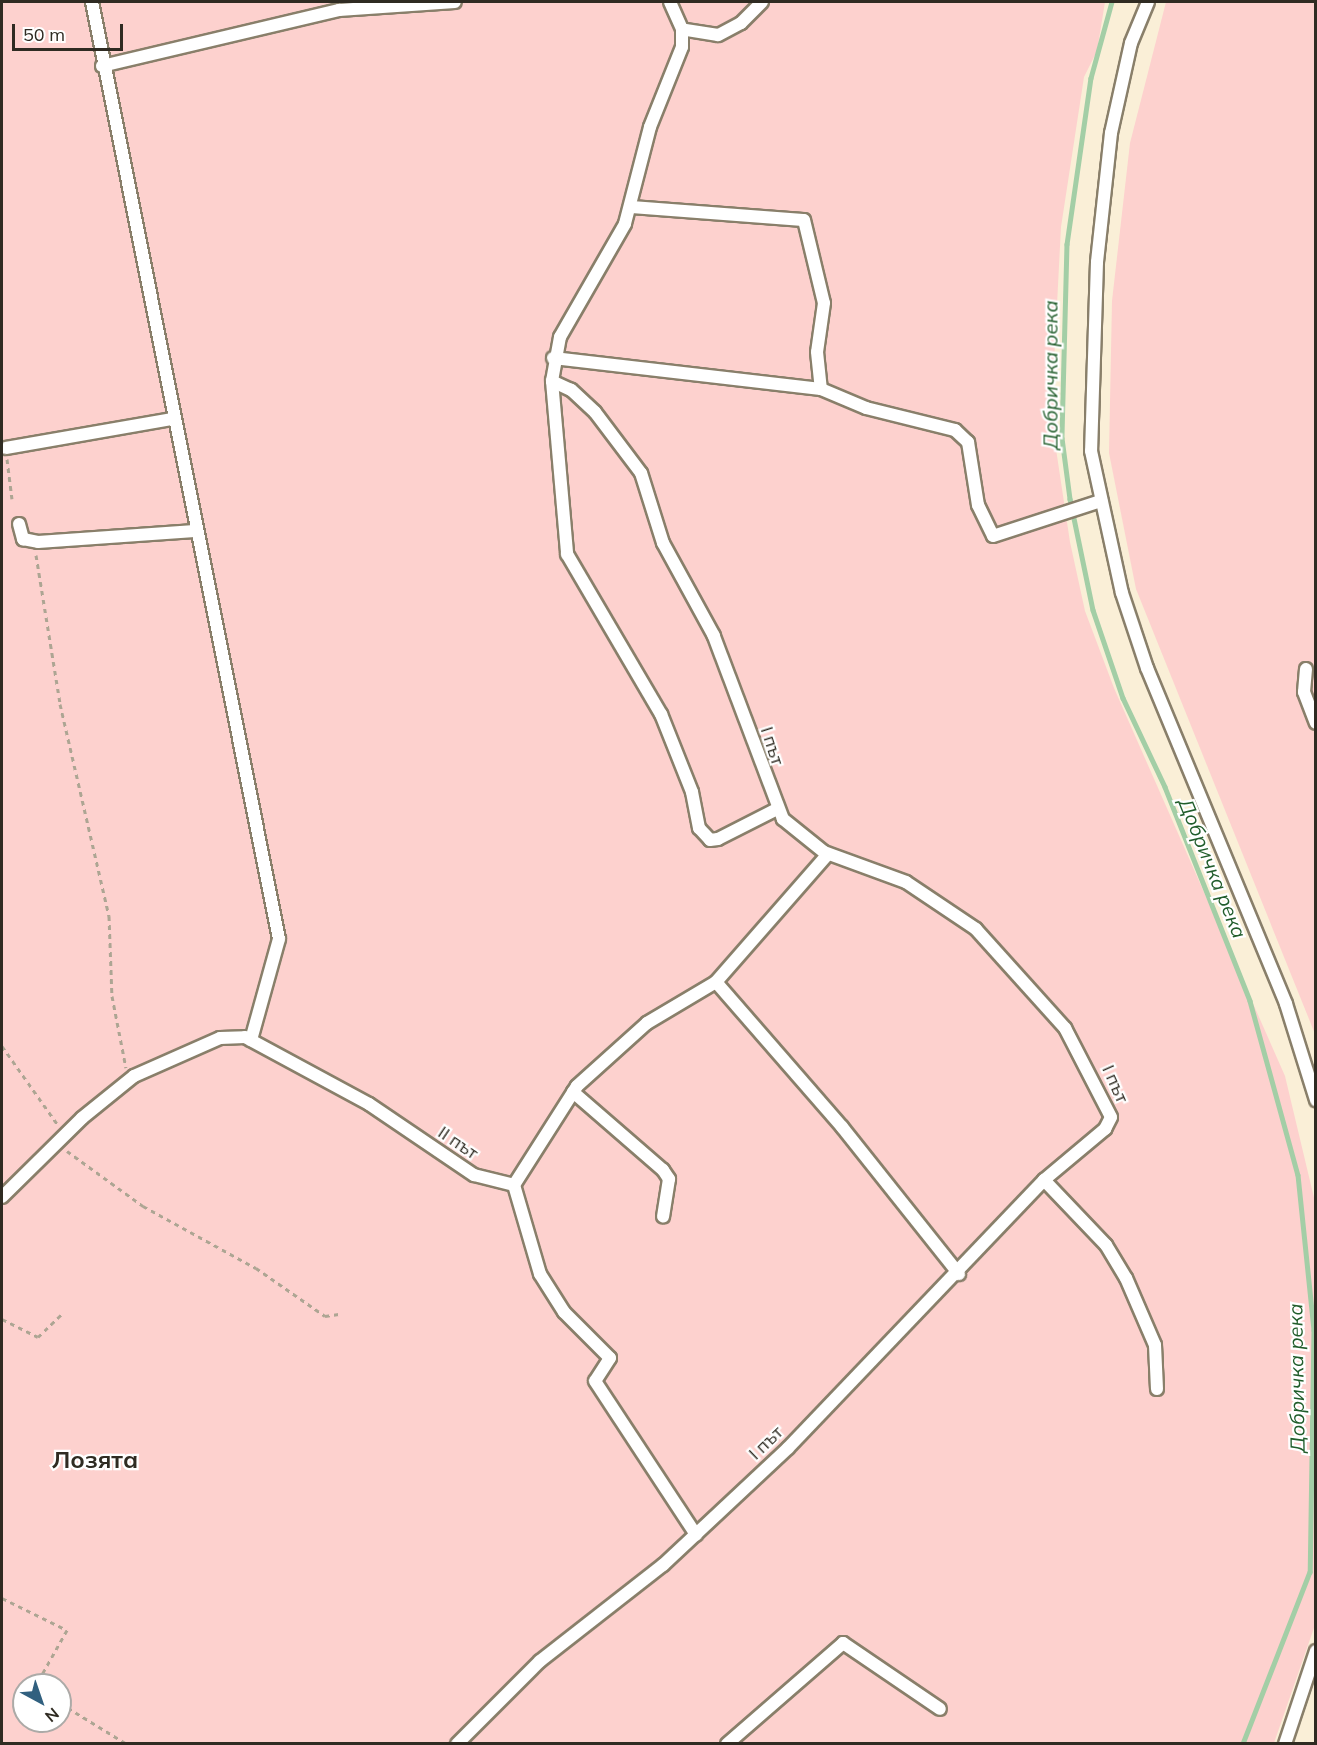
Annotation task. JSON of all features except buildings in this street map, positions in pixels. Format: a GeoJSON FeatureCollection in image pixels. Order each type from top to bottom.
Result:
{"type":"FeatureCollection","features":[{"type":"Feature","properties":{"kind":"street"},"geometry":{"type":"LineString","coordinates":[[93,2],[102,66],[172,419],[195,531],[224,642],[279,939],[251,1040]]}},
{"type":"Feature","properties":{"kind":"street"},"geometry":{"type":"LineString","coordinates":[[102,66],[339,10],[455,2]]}},
{"type":"Feature","properties":{"kind":"street"},"geometry":{"type":"LineString","coordinates":[[670,2],[682,29],[682,47],[650,127],[631,207],[553,358],[552,381],[567,554],[661,714],[692,792],[699,828],[710,840],[718,839],[777,809]]}},
{"type":"Feature","properties":{"kind":"street"},"geometry":{"type":"LineString","coordinates":[[682,29],[718,35],[741,23],[762,2]]}},
{"type":"Feature","properties":{"kind":"street"},"geometry":{"type":"LineString","coordinates":[[1148,2],[1131,43],[1111,133],[1097,262],[1090,389],[1091,452],[1101,501],[1147,668],[1286,1004],[1316,1100]]}},
{"type":"Feature","properties":{"kind":"street"},"geometry":{"type":"LineString","coordinates":[[631,207],[804,220],[824,303],[817,352],[820,389]]}},
{"type":"Feature","properties":{"kind":"street"},"geometry":{"type":"LineString","coordinates":[[553,358],[820,389],[866,408],[955,430],[968,442],[978,505],[993,536],[1037,519],[1101,501]]}},
{"type":"Feature","properties":{"kind":"street","name":"І път"},"geometry":{"type":"LineString","coordinates":[[457,1743],[540,1661],[696,1535],[959,1274],[1044,1180],[1105,1129],[1111,1117],[1065,1028],[1022,975],[949,908],[906,882],[828,854],[777,809],[732,680],[667,551],[641,473],[595,412],[571,390],[552,381]]}},
{"type":"Feature","properties":{"kind":"street"},"geometry":{"type":"LineString","coordinates":[[6,448],[172,419]]}},
{"type":"Feature","properties":{"kind":"street"},"geometry":{"type":"LineString","coordinates":[[19,524],[23,539],[38,542],[195,531]]}},
{"type":"Feature","properties":{"kind":"street"},"geometry":{"type":"LineString","coordinates":[[1306,669],[1304,692],[1316,723]]}},
{"type":"Feature","properties":{"kind":"street"},"geometry":{"type":"LineString","coordinates":[[696,1535],[595,1381],[610,1358],[548,1290],[514,1185],[573,1092],[647,1023],[716,982],[828,854]]}},
{"type":"Feature","properties":{"kind":"street"},"geometry":{"type":"LineString","coordinates":[[716,982],[842,1126],[959,1274]]}},
{"type":"Feature","properties":{"kind":"street","name":"ІІ път"},"geometry":{"type":"LineString","coordinates":[[2,1197],[60,1138],[128,1080],[220,1038],[251,1040],[369,1104],[474,1175],[514,1185]]}},
{"type":"Feature","properties":{"kind":"street"},"geometry":{"type":"LineString","coordinates":[[573,1092],[663,1170],[669,1179],[663,1217]]}},
{"type":"Feature","properties":{"kind":"street"},"geometry":{"type":"LineString","coordinates":[[1044,1180],[1106,1245],[1126,1278],[1155,1345],[1157,1389]]}},
{"type":"Feature","properties":{"kind":"street"},"geometry":{"type":"LineString","coordinates":[[727,1743],[843,1643],[940,1708]]}},
{"type":"Feature","properties":{"kind":"street"},"geometry":{"type":"LineString","coordinates":[[1285,1743],[1316,1651]]}},
{"type":"Feature","properties":{"kind":"path"},"geometry":{"type":"LineString","coordinates":[[6,448],[12,499]]}},
{"type":"Feature","properties":{"kind":"path"},"geometry":{"type":"LineString","coordinates":[[38,542],[60,704],[109,916],[112,996],[128,1080]]}},
{"type":"Feature","properties":{"kind":"path"},"geometry":{"type":"LineString","coordinates":[[2,1046],[60,1138],[143,1206],[256,1268],[325,1316],[339,1314]]}},
{"type":"Feature","properties":{"kind":"path"},"geometry":{"type":"LineString","coordinates":[[2,1319],[38,1336],[62,1315]]}},
{"type":"Feature","properties":{"kind":"path"},"geometry":{"type":"LineString","coordinates":[[2,1599],[67,1630],[43,1673]]}},
{"type":"Feature","properties":{"kind":"path"},"geometry":{"type":"LineString","coordinates":[[72,1710],[127,1743]]}},
{"type":"Feature","properties":{"kind":"shaded area"},"geometry":{"type":"Polygon","coordinates":[[[2,2],[1105,2],[1097,51],[1084,77],[1061,227],[1053,383],[1056,449],[1070,542],[1085,611],[1114,688],[1285,1076],[1315,1202],[1315,1625],[1274,1743],[2,1744],[2,2]]]}},
{"type":"Feature","properties":{"kind":"shaded area"},"geometry":{"type":"Polygon","coordinates":[[[1166,2],[1315,2],[1315,1034],[1136,589],[1109,453],[1112,301],[1130,143],[1166,2]]]}},
{"type":"Feature","properties":{"kind":"waterway","name":"Добричка река"},"geometry":{"type":"LineString","coordinates":[[1112,2],[1091,78],[1067,244],[1062,438],[1070,499],[1093,610],[1123,698],[1165,787],[1250,1001],[1298,1175],[1314,1330],[1310,1572],[1243,1744]]}},
{"type":"Feature","properties":{"kind":"district","name":"Лозята"},"geometry":{"type":"Point","coordinates":[95,1460]}}]}
